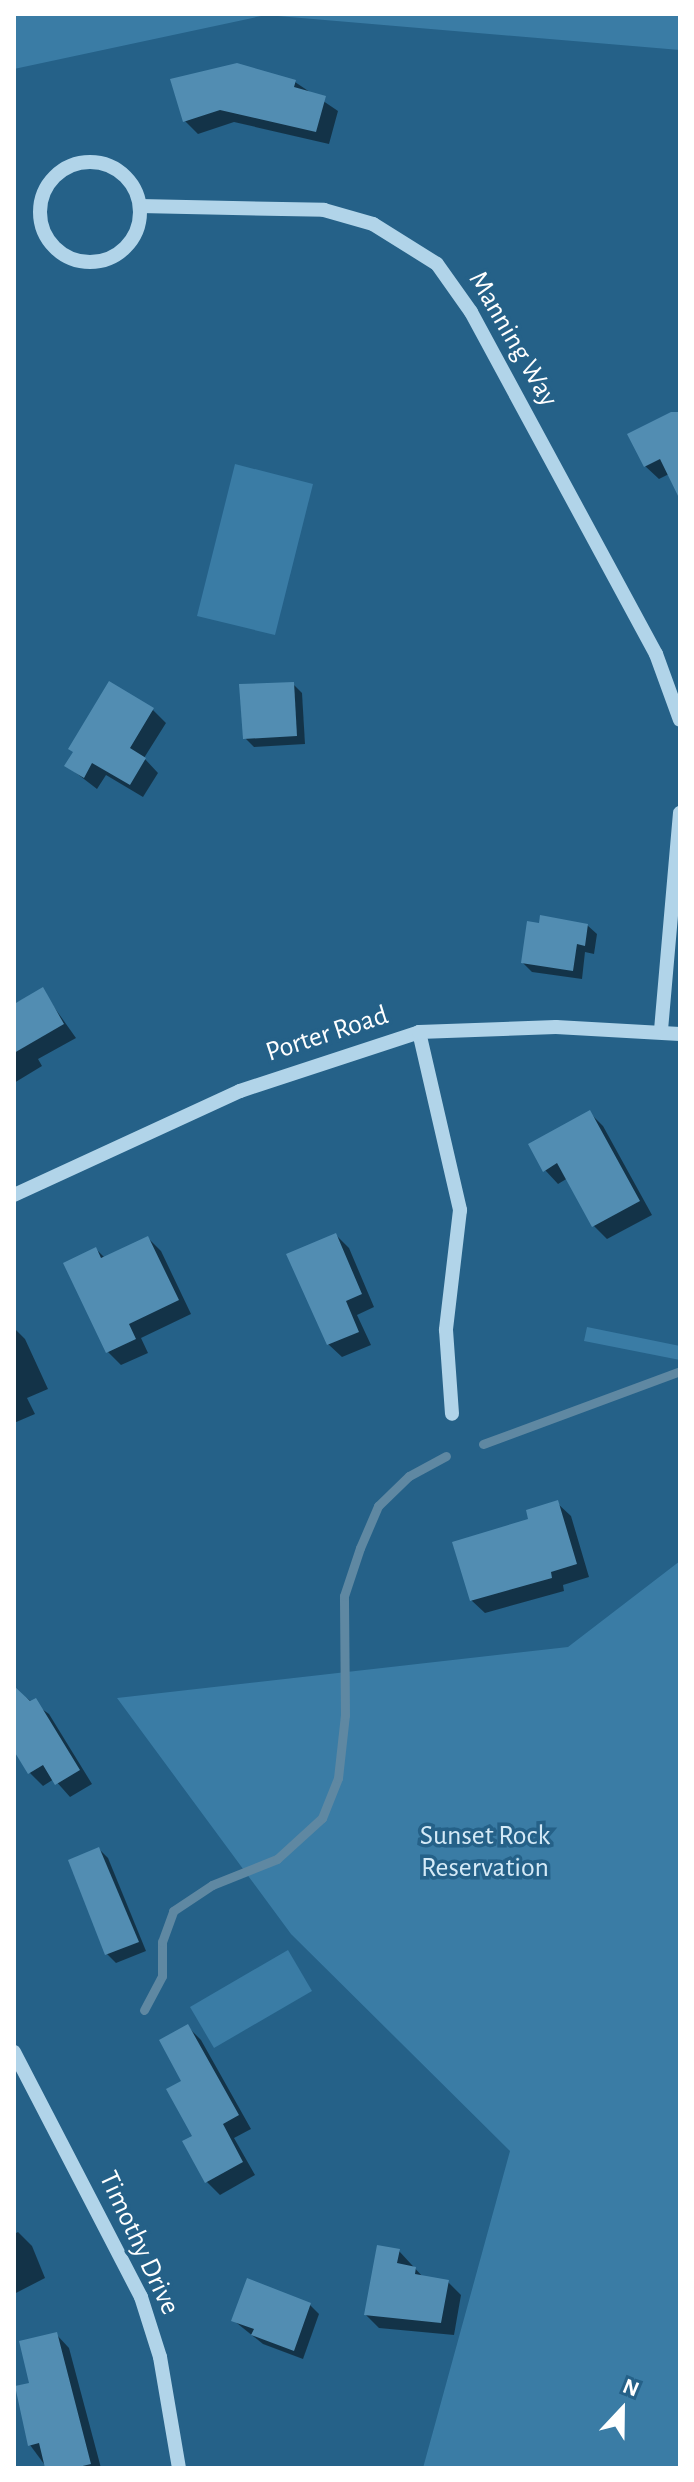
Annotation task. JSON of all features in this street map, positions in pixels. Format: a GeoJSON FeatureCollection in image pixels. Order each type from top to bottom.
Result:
{"type":"FeatureCollection","features":[{"type":"Feature","properties":{"kind":"street"},"geometry":{"type":"LineString","coordinates":[[93,161],[125,175],[140,206],[134,237],[110,258],[95,262],[79,262],[52,246],[39,217],[40,199],[53,177],[76,163],[93,161]]}},
{"type":"Feature","properties":{"kind":"street","name":"Manning Way"},"geometry":{"type":"LineString","coordinates":[[140,206],[324,210],[373,224],[437,264],[471,312],[656,654],[680,720]]}},
{"type":"Feature","properties":{"kind":"street"},"geometry":{"type":"LineString","coordinates":[[661,1030],[680,813]]}},
{"type":"Feature","properties":{"kind":"street","name":"Porter Road"},"geometry":{"type":"LineString","coordinates":[[14,1195],[240,1091],[419,1032],[661,1030],[680,1034]]}},
{"type":"Feature","properties":{"kind":"street"},"geometry":{"type":"LineString","coordinates":[[419,1032],[460,1210],[446,1330],[452,1414]]}},
{"type":"Feature","properties":{"kind":"street","name":"Timothy Drive"},"geometry":{"type":"LineString","coordinates":[[14,2052],[141,2297],[160,2357],[179,2468]]}},
{"type":"Feature","properties":{"kind":"green space"},"geometry":{"type":"Polygon","coordinates":[[[14,14],[680,14],[680,50],[266,15],[14,69],[14,14]]]}},
{"type":"Feature","properties":{"kind":"green space"},"geometry":{"type":"Polygon","coordinates":[[[235,464],[313,484],[275,635],[197,616],[235,464]]]}},
{"type":"Feature","properties":{"kind":"green space"},"geometry":{"type":"Polygon","coordinates":[[[587,1327],[680,1346],[680,1360],[584,1341],[587,1327]]]}},
{"type":"Feature","properties":{"kind":"green space","name":"Sunset Rock Reservation"},"geometry":{"type":"Polygon","coordinates":[[[680,1561],[680,2468],[423,2468],[510,2151],[291,1934],[117,1698],[568,1647],[680,1561]]]}},
{"type":"Feature","properties":{"kind":"green space"},"geometry":{"type":"Polygon","coordinates":[[[288,1950],[312,1991],[214,2048],[190,2007],[288,1950]]]}},
{"type":"Feature","properties":{"kind":"building"},"geometry":{"type":"Polygon","coordinates":[[[237,63],[296,80],[294,87],[326,96],[316,132],[220,110],[183,122],[170,79],[237,63]]]}},
{"type":"Feature","properties":{"kind":"building"},"geometry":{"type":"Polygon","coordinates":[[[671,412],[680,412],[680,500],[660,459],[644,467],[627,434],[671,412]]]}},
{"type":"Feature","properties":{"kind":"building"},"geometry":{"type":"Polygon","coordinates":[[[109,681],[154,708],[130,748],[146,758],[130,785],[92,763],[84,778],[64,766],[73,752],[68,749],[109,681]]]}},
{"type":"Feature","properties":{"kind":"building"},"geometry":{"type":"Polygon","coordinates":[[[294,682],[297,736],[243,739],[239,684],[294,682]]]}},
{"type":"Feature","properties":{"kind":"building"},"geometry":{"type":"Polygon","coordinates":[[[540,915],[588,924],[585,946],[577,944],[573,971],[521,963],[527,921],[539,923],[540,915]]]}},
{"type":"Feature","properties":{"kind":"building"},"geometry":{"type":"Polygon","coordinates":[[[43,987],[64,1024],[14,1053],[14,1004],[43,987]]]}},
{"type":"Feature","properties":{"kind":"building"},"geometry":{"type":"Polygon","coordinates":[[[590,1110],[640,1201],[592,1227],[557,1163],[543,1172],[528,1144],[590,1110]]]}},
{"type":"Feature","properties":{"kind":"building"},"geometry":{"type":"Polygon","coordinates":[[[336,1233],[362,1294],[346,1301],[359,1332],[327,1345],[286,1254],[336,1233]]]}},
{"type":"Feature","properties":{"kind":"building"},"geometry":{"type":"Polygon","coordinates":[[[148,1236],[179,1300],[129,1324],[136,1339],[106,1353],[63,1263],[96,1247],[101,1258],[148,1236]]]}},
{"type":"Feature","properties":{"kind":"building"},"geometry":{"type":"Polygon","coordinates":[[[558,1500],[577,1564],[551,1572],[552,1578],[470,1601],[452,1542],[528,1519],[526,1510],[558,1500]]]}},
{"type":"Feature","properties":{"kind":"building"},"geometry":{"type":"Polygon","coordinates":[[[14,1686],[30,1701],[36,1698],[80,1770],[55,1785],[43,1765],[28,1774],[14,1751],[14,1686]]]}},
{"type":"Feature","properties":{"kind":"building"},"geometry":{"type":"Polygon","coordinates":[[[99,1847],[139,1942],[105,1955],[68,1860],[99,1847]]]}},
{"type":"Feature","properties":{"kind":"building"},"geometry":{"type":"Polygon","coordinates":[[[188,2024],[239,2115],[223,2124],[243,2162],[205,2183],[182,2141],[192,2136],[166,2089],[181,2081],[159,2040],[188,2024]]]}},
{"type":"Feature","properties":{"kind":"building"},"geometry":{"type":"Polygon","coordinates":[[[377,2245],[400,2249],[397,2263],[416,2267],[415,2274],[449,2280],[441,2323],[364,2315],[377,2245]]]}},
{"type":"Feature","properties":{"kind":"building"},"geometry":{"type":"Polygon","coordinates":[[[247,2278],[311,2303],[294,2351],[251,2335],[254,2329],[231,2321],[247,2278]]]}},
{"type":"Feature","properties":{"kind":"building"},"geometry":{"type":"Polygon","coordinates":[[[57,2332],[91,2464],[74,2468],[45,2468],[39,2443],[28,2446],[15,2386],[29,2383],[19,2341],[57,2332]]]}},
{"type":"Feature","properties":{"kind":"waterway"},"geometry":{"type":"LineString","coordinates":[[483,1444],[680,1371]]}},
{"type":"Feature","properties":{"kind":"waterway"},"geometry":{"type":"LineString","coordinates":[[144,2010],[162,1976],[162,1942],[173,1911],[212,1885],[277,1859],[322,1818],[338,1778],[345,1715],[344,1596],[360,1548],[378,1506],[409,1476],[446,1456]]}}]}
